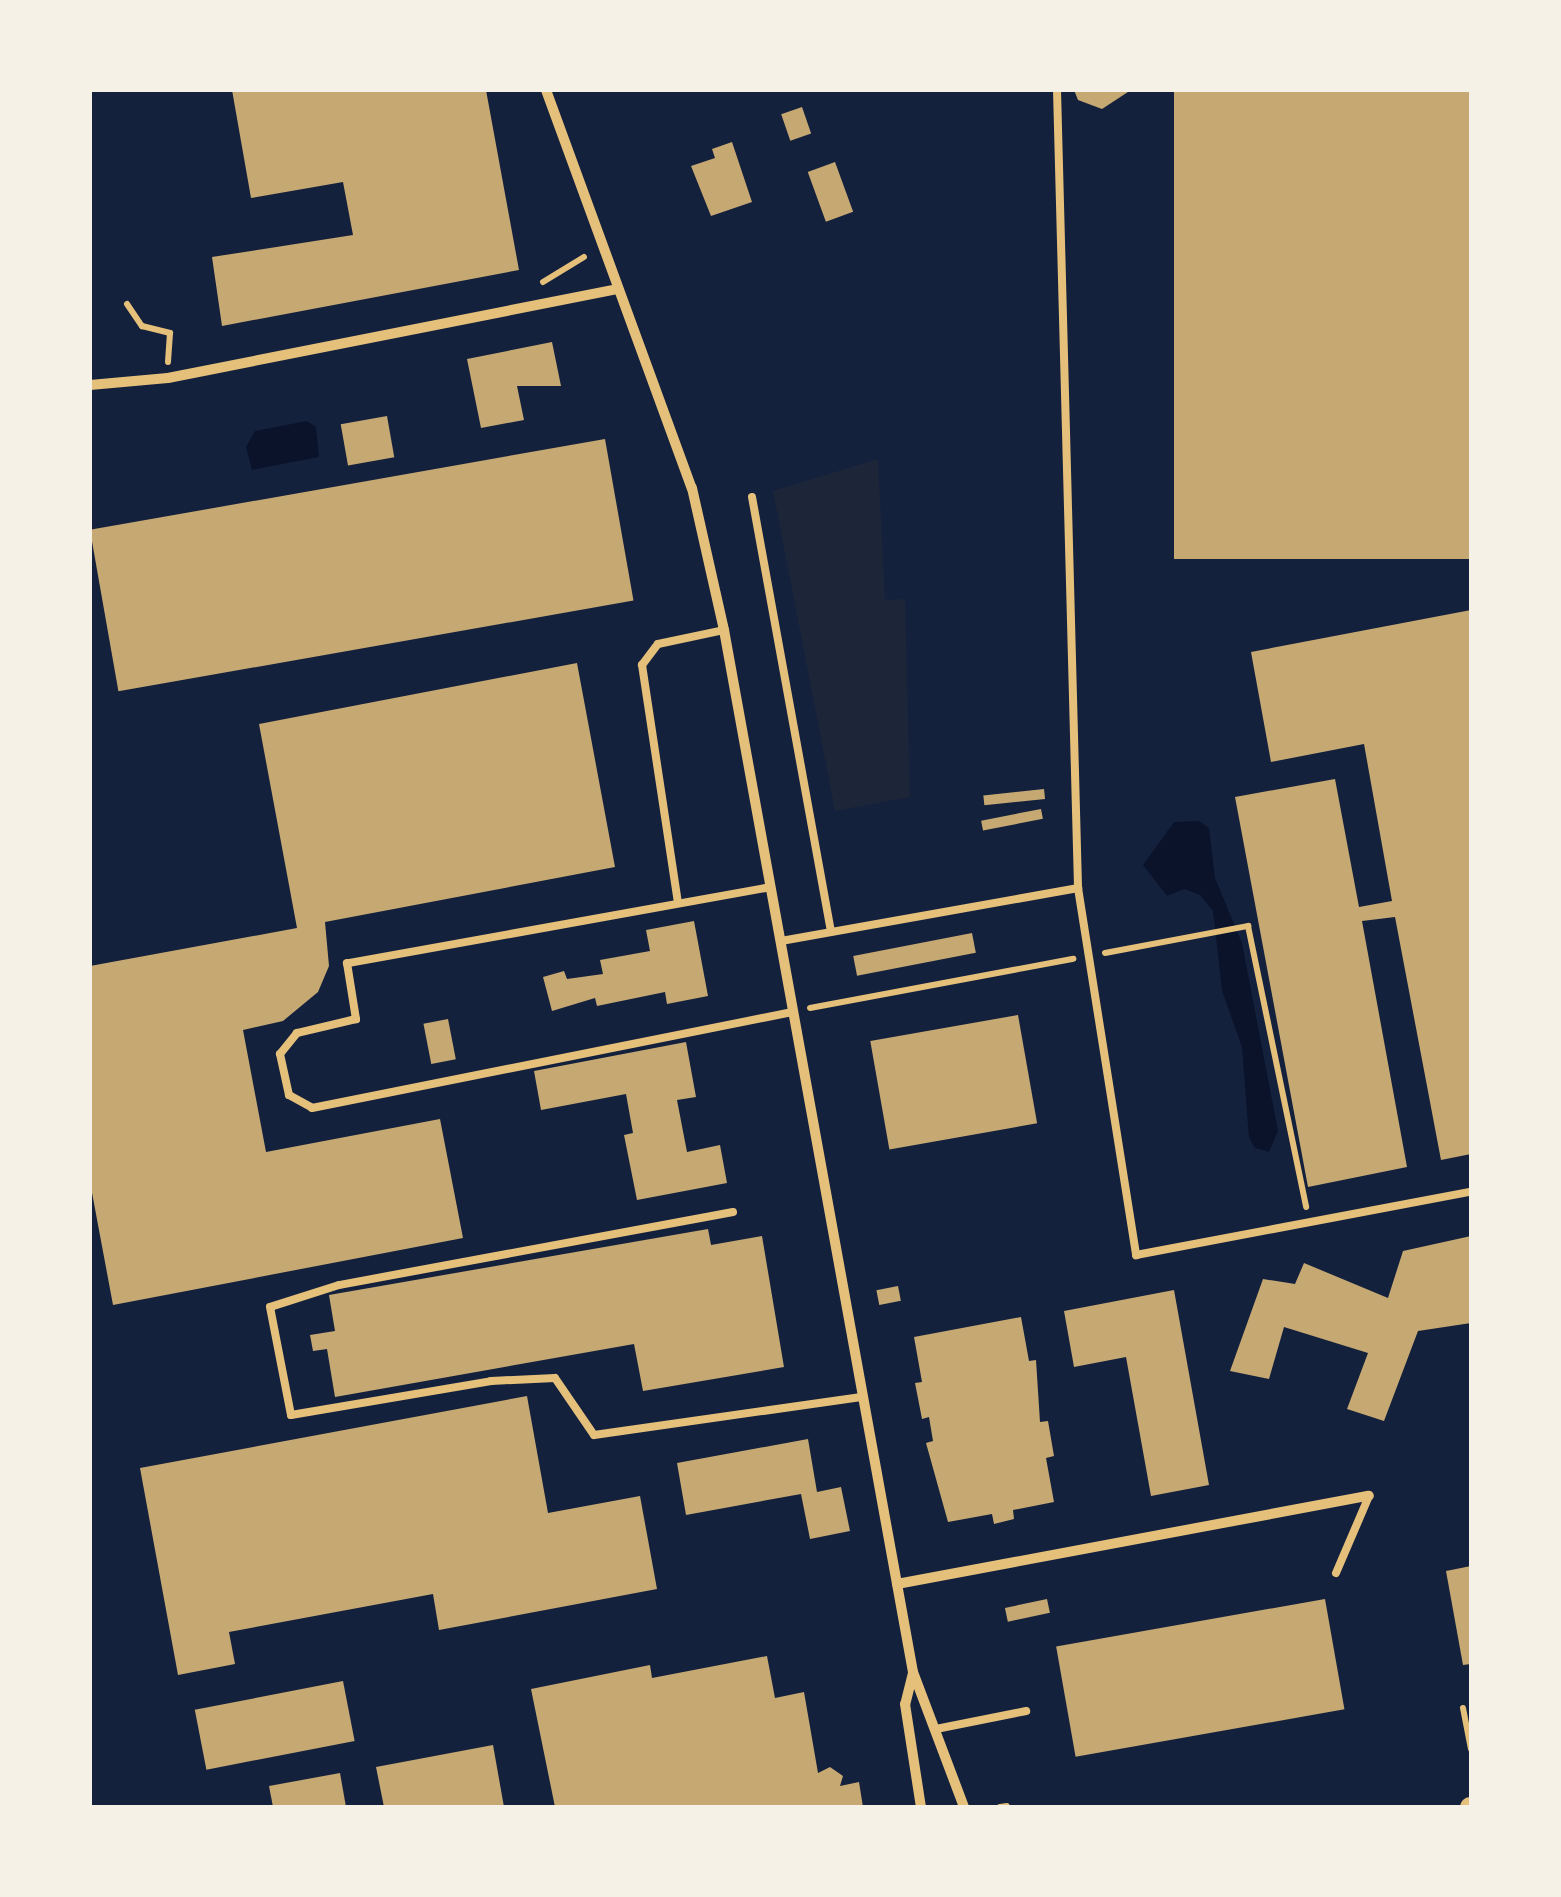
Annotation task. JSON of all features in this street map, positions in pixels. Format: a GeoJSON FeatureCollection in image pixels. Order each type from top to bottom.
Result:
{"type":"FeatureCollection","features":[{"type":"Feature","properties":{"kind":"street"},"geometry":{"type":"LineString","coordinates":[[546,90],[692,488],[724,630],[913,1672],[964,1807]]}},
{"type":"Feature","properties":{"kind":"street"},"geometry":{"type":"LineString","coordinates":[[90,385],[168,378],[618,289]]}},
{"type":"Feature","properties":{"kind":"street"},"geometry":{"type":"LineString","coordinates":[[896,1584],[1369,1496]]}},
{"type":"Feature","properties":{"kind":"street"},"geometry":{"type":"LineString","coordinates":[[913,1672],[905,1704],[921,1807]]}},
{"type":"Feature","properties":{"kind":"lane"},"geometry":{"type":"LineString","coordinates":[[1057,90],[1078,888],[1136,1255],[1471,1192]]}},
{"type":"Feature","properties":{"kind":"lane"},"geometry":{"type":"LineString","coordinates":[[752,497],[831,932]]}},
{"type":"Feature","properties":{"kind":"lane"},"geometry":{"type":"LineString","coordinates":[[678,903],[642,666],[658,644],[724,630]]}},
{"type":"Feature","properties":{"kind":"lane"},"geometry":{"type":"LineString","coordinates":[[771,888],[347,963],[356,1019],[297,1033],[280,1054],[289,1095],[303,1107],[793,1012]]}},
{"type":"Feature","properties":{"kind":"lane"},"geometry":{"type":"LineString","coordinates":[[782,941],[1078,888]]}},
{"type":"Feature","properties":{"kind":"lane"},"geometry":{"type":"LineString","coordinates":[[732,1212],[339,1285],[270,1307],[291,1415],[491,1381],[555,1378],[594,1435],[861,1396]]}},
{"type":"Feature","properties":{"kind":"lane"},"geometry":{"type":"LineString","coordinates":[[1336,1573],[1369,1496]]}},
{"type":"Feature","properties":{"kind":"lane"},"geometry":{"type":"LineString","coordinates":[[936,1728],[1026,1711]]}},
{"type":"Feature","properties":{"kind":"path"},"geometry":{"type":"LineString","coordinates":[[127,304],[142,326],[170,333],[168,378]]}},
{"type":"Feature","properties":{"kind":"path"},"geometry":{"type":"LineString","coordinates":[[793,1012],[1248,926],[1309,1223]]}},
{"type":"Feature","properties":{"kind":"path"},"geometry":{"type":"LineString","coordinates":[[1463,1708],[1471,1749]]}},
{"type":"Feature","properties":{"kind":"shaded area"},"geometry":{"type":"Polygon","coordinates":[[[307,421],[316,427],[319,457],[252,470],[246,447],[255,431],[307,421]]]}},
{"type":"Feature","properties":{"kind":"shaded area"},"geometry":{"type":"Polygon","coordinates":[[[878,459],[885,600],[905,599],[910,797],[835,811],[773,491],[878,459]]]}},
{"type":"Feature","properties":{"kind":"shaded area"},"geometry":{"type":"Polygon","coordinates":[[[1199,821],[1209,828],[1215,878],[1242,943],[1278,1131],[1269,1152],[1255,1148],[1249,1138],[1242,1047],[1222,991],[1213,911],[1200,895],[1184,889],[1167,896],[1143,865],[1174,822],[1199,821]]]}},
{"type":"Feature","properties":{"kind":"building"},"geometry":{"type":"Polygon","coordinates":[[[232,90],[486,90],[519,270],[222,326],[212,257],[353,235],[343,182],[251,198],[232,90]]]}},
{"type":"Feature","properties":{"kind":"building"},"geometry":{"type":"Polygon","coordinates":[[[1074,90],[1131,90],[1102,109],[1078,100],[1074,90]]]}},
{"type":"Feature","properties":{"kind":"building"},"geometry":{"type":"Polygon","coordinates":[[[1174,90],[1471,90],[1471,559],[1174,559],[1174,90]]]}},
{"type":"Feature","properties":{"kind":"building"},"geometry":{"type":"Polygon","coordinates":[[[802,107],[811,133],[790,141],[781,114],[802,107]]]}},
{"type":"Feature","properties":{"kind":"building"},"geometry":{"type":"Polygon","coordinates":[[[732,142],[752,202],[711,216],[691,166],[715,158],[712,149],[732,142]]]}},
{"type":"Feature","properties":{"kind":"building"},"geometry":{"type":"Polygon","coordinates":[[[835,162],[853,212],[826,222],[808,172],[835,162]]]}},
{"type":"Feature","properties":{"kind":"building"},"geometry":{"type":"Polygon","coordinates":[[[552,342],[561,386],[517,386],[524,420],[481,428],[467,359],[552,342]]]}},
{"type":"Feature","properties":{"kind":"building"},"geometry":{"type":"Polygon","coordinates":[[[387,416],[394,457],[348,466],[341,424],[387,416]]]}},
{"type":"Feature","properties":{"kind":"building"},"geometry":{"type":"Polygon","coordinates":[[[605,439],[633,601],[118,691],[90,530],[605,439]]]}},
{"type":"Feature","properties":{"kind":"building"},"geometry":{"type":"Polygon","coordinates":[[[1471,610],[1471,1154],[1441,1160],[1395,917],[1362,921],[1407,1167],[1308,1187],[1235,797],[1335,779],[1359,907],[1392,901],[1364,744],[1271,762],[1251,652],[1471,610]]]}},
{"type":"Feature","properties":{"kind":"building"},"geometry":{"type":"Polygon","coordinates":[[[577,663],[615,867],[325,922],[329,966],[318,992],[283,1021],[243,1030],[266,1152],[440,1119],[463,1238],[113,1305],[90,1182],[90,966],[297,928],[259,724],[577,663]]]}},
{"type":"Feature","properties":{"kind":"building"},"geometry":{"type":"Polygon","coordinates":[[[1044,789],[1045,799],[984,805],[983,795],[1044,789]]]}},
{"type":"Feature","properties":{"kind":"building"},"geometry":{"type":"Polygon","coordinates":[[[1041,809],[1043,819],[983,830],[981,821],[1041,809]]]}},
{"type":"Feature","properties":{"kind":"building"},"geometry":{"type":"Polygon","coordinates":[[[694,921],[708,996],[667,1004],[665,992],[597,1006],[595,998],[552,1011],[543,977],[564,971],[567,979],[603,974],[600,960],[650,951],[646,930],[694,921]]]}},
{"type":"Feature","properties":{"kind":"building"},"geometry":{"type":"Polygon","coordinates":[[[972,933],[976,953],[857,976],[853,956],[972,933]]]}},
{"type":"Feature","properties":{"kind":"building"},"geometry":{"type":"Polygon","coordinates":[[[1018,1015],[1037,1123],[889,1149],[870,1041],[1018,1015]]]}},
{"type":"Feature","properties":{"kind":"building"},"geometry":{"type":"Polygon","coordinates":[[[448,1019],[456,1059],[431,1064],[423,1024],[448,1019]]]}},
{"type":"Feature","properties":{"kind":"building"},"geometry":{"type":"Polygon","coordinates":[[[686,1042],[696,1097],[677,1100],[687,1152],[720,1145],[727,1183],[637,1200],[624,1135],[633,1133],[626,1094],[541,1110],[534,1071],[686,1042]]]}},
{"type":"Feature","properties":{"kind":"building"},"geometry":{"type":"Polygon","coordinates":[[[708,1229],[711,1245],[762,1236],[784,1367],[643,1391],[634,1344],[335,1397],[327,1349],[313,1351],[310,1335],[335,1331],[329,1295],[708,1229]]]}},
{"type":"Feature","properties":{"kind":"building"},"geometry":{"type":"Polygon","coordinates":[[[1471,1236],[1471,1323],[1418,1331],[1384,1421],[1347,1409],[1368,1353],[1284,1327],[1269,1379],[1230,1371],[1263,1279],[1295,1284],[1304,1263],[1388,1298],[1403,1251],[1471,1236]]]}},
{"type":"Feature","properties":{"kind":"building"},"geometry":{"type":"Polygon","coordinates":[[[898,1286],[901,1301],[879,1305],[876,1290],[898,1286]]]}},
{"type":"Feature","properties":{"kind":"building"},"geometry":{"type":"Polygon","coordinates":[[[1174,1290],[1209,1485],[1151,1496],[1126,1357],[1074,1367],[1064,1311],[1174,1290]]]}},
{"type":"Feature","properties":{"kind":"building"},"geometry":{"type":"Polygon","coordinates":[[[1021,1317],[1029,1361],[1036,1360],[1040,1422],[1048,1421],[1054,1456],[1046,1458],[1054,1502],[1013,1510],[1014,1519],[994,1524],[992,1514],[948,1522],[926,1443],[933,1441],[929,1417],[922,1419],[915,1383],[922,1382],[914,1337],[1021,1317]]]}},
{"type":"Feature","properties":{"kind":"building"},"geometry":{"type":"Polygon","coordinates":[[[527,1396],[548,1513],[640,1496],[657,1589],[439,1630],[433,1594],[229,1632],[235,1664],[178,1675],[140,1468],[527,1396]]]}},
{"type":"Feature","properties":{"kind":"building"},"geometry":{"type":"Polygon","coordinates":[[[808,1439],[817,1492],[841,1487],[850,1531],[810,1539],[801,1494],[686,1515],[677,1463],[808,1439]]]}},
{"type":"Feature","properties":{"kind":"building"},"geometry":{"type":"Polygon","coordinates":[[[1471,1566],[1471,1664],[1463,1665],[1446,1571],[1471,1566]]]}},
{"type":"Feature","properties":{"kind":"building"},"geometry":{"type":"Polygon","coordinates":[[[1047,1599],[1050,1613],[1008,1622],[1005,1608],[1047,1599]]]}},
{"type":"Feature","properties":{"kind":"building"},"geometry":{"type":"Polygon","coordinates":[[[1325,1599],[1344,1709],[1076,1757],[1056,1646],[1325,1599]]]}},
{"type":"Feature","properties":{"kind":"building"},"geometry":{"type":"Polygon","coordinates":[[[767,1656],[775,1698],[804,1692],[818,1773],[830,1767],[843,1776],[840,1786],[859,1782],[863,1807],[555,1807],[531,1689],[650,1665],[652,1678],[767,1656]]]}},
{"type":"Feature","properties":{"kind":"building"},"geometry":{"type":"Polygon","coordinates":[[[343,1681],[355,1741],[206,1770],[195,1710],[343,1681]]]}},
{"type":"Feature","properties":{"kind":"building"},"geometry":{"type":"Polygon","coordinates":[[[493,1745],[504,1807],[384,1807],[376,1767],[493,1745]]]}},
{"type":"Feature","properties":{"kind":"building"},"geometry":{"type":"Polygon","coordinates":[[[340,1773],[346,1807],[273,1807],[269,1786],[340,1773]]]}}]}
